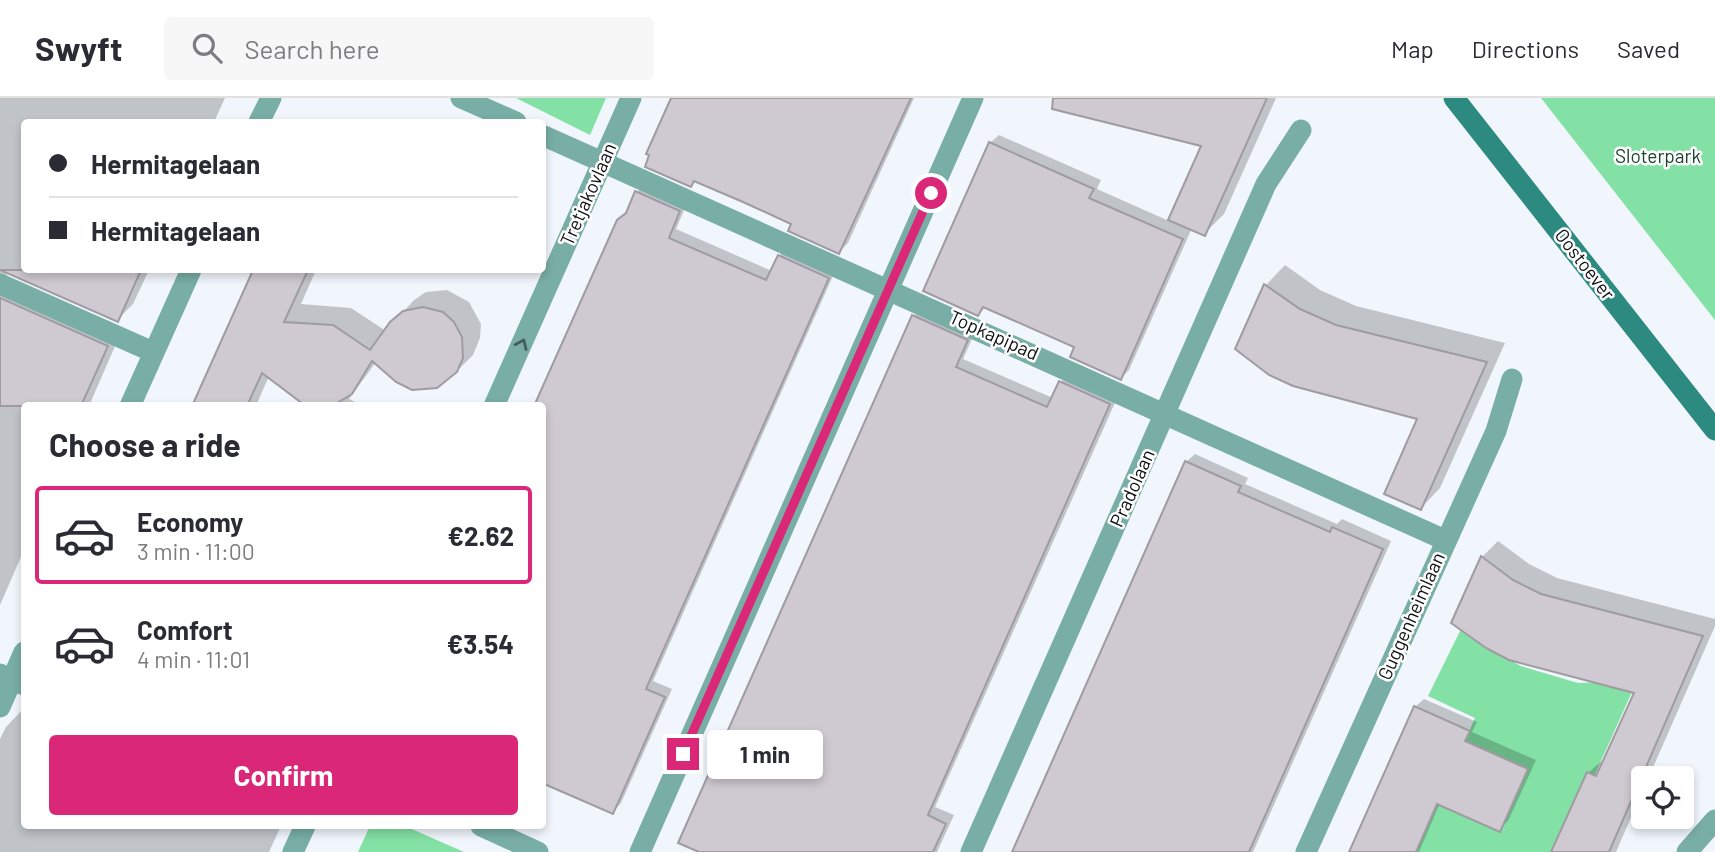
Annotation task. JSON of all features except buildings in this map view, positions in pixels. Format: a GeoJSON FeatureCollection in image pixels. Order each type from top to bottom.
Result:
{"type":"FeatureCollection","features":[{"type":"Feature","properties":{"kind":"main road","name":"Oostoever"},"geometry":{"type":"LineString","coordinates":[[1454,98],[1715,430]]}},
{"type":"Feature","properties":{"kind":"street"},"geometry":{"type":"LineString","coordinates":[[261,119],[271,98]]}},
{"type":"Feature","properties":{"kind":"street"},"geometry":{"type":"LineString","coordinates":[[461,98],[509,119]]}},
{"type":"Feature","properties":{"kind":"street","name":"Tretjakovlaan"},"geometry":{"type":"LineString","coordinates":[[496,402],[631,98]]}},
{"type":"Feature","properties":{"kind":"street"},"geometry":{"type":"LineString","coordinates":[[640,852],[973,98]]}},
{"type":"Feature","properties":{"kind":"street","name":"Pradolaan"},"geometry":{"type":"LineString","coordinates":[[971,852],[1266,184],[1301,130]]}},
{"type":"Feature","properties":{"kind":"street","name":"Topkapipad"},"geometry":{"type":"LineString","coordinates":[[546,137],[1166,412],[1445,540]]}},
{"type":"Feature","properties":{"kind":"street"},"geometry":{"type":"LineString","coordinates":[[132,402],[190,273]]}},
{"type":"Feature","properties":{"kind":"street"},"geometry":{"type":"LineString","coordinates":[[0,284],[153,352]]}},
{"type":"Feature","properties":{"kind":"street","name":"Guggenheimlaan"},"geometry":{"type":"LineString","coordinates":[[1306,852],[1496,430],[1512,379]]}},
{"type":"Feature","properties":{"kind":"street"},"geometry":{"type":"LineString","coordinates":[[0,707],[21,659]]}},
{"type":"Feature","properties":{"kind":"street"},"geometry":{"type":"LineString","coordinates":[[1687,852],[1715,820]]}},
{"type":"Feature","properties":{"kind":"street"},"geometry":{"type":"LineString","coordinates":[[293,852],[304,829]]}},
{"type":"Feature","properties":{"kind":"street"},"geometry":{"type":"LineString","coordinates":[[488,829],[538,852]]}},
{"type":"Feature","properties":{"kind":"green space"},"geometry":{"type":"Polygon","coordinates":[[[516,98],[606,98],[590,135],[516,98]]]}},
{"type":"Feature","properties":{"kind":"green space","name":"Sloterpark"},"geometry":{"type":"Polygon","coordinates":[[[1541,98],[1715,98],[1715,320],[1541,98]]]}},
{"type":"Feature","properties":{"kind":"green space"},"geometry":{"type":"Polygon","coordinates":[[[1464,623],[1487,648],[1521,666],[1578,683],[1605,682],[1632,692],[1560,852],[1415,852],[1475,718],[1428,696],[1464,623]]]}},
{"type":"Feature","properties":{"kind":"green space"},"geometry":{"type":"Polygon","coordinates":[[[369,829],[412,829],[464,852],[358,852],[369,829]]]}},
{"type":"Feature","properties":{"kind":"route"},"geometry":{"type":"LineString","coordinates":[[683,754],[931,193]]}}]}
